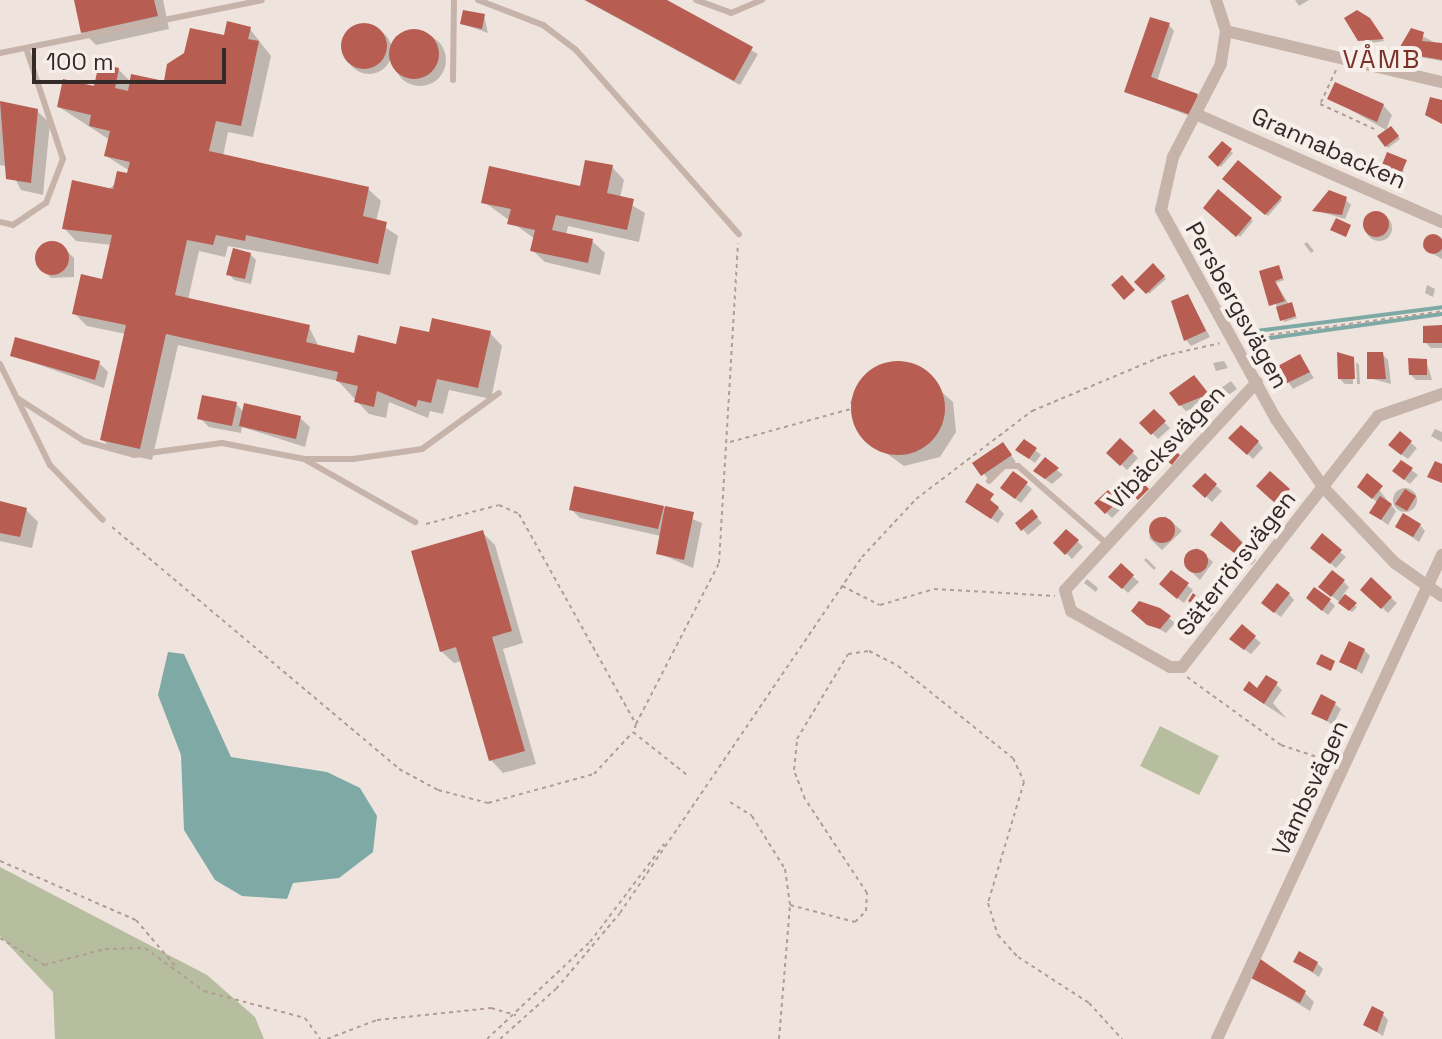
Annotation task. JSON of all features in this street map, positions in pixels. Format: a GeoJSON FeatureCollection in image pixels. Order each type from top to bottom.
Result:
{"type":"FeatureCollection","features":[{"type":"Feature","properties":{"kind":"street"},"geometry":{"type":"LineString","coordinates":[[1216,0],[1226,31],[1442,82]]}},
{"type":"Feature","properties":{"kind":"street","name":"Persbergsvägen"},"geometry":{"type":"LineString","coordinates":[[1226,31],[1198,115],[1162,182],[1161,210],[1257,382],[1324,488],[1427,588],[1442,596]]}},
{"type":"Feature","properties":{"kind":"street","name":"Grannabacken"},"geometry":{"type":"LineString","coordinates":[[1198,115],[1442,222]]}},
{"type":"Feature","properties":{"kind":"street","name":"Vibäcksvägen"},"geometry":{"type":"LineString","coordinates":[[1064,597],[1106,543],[1257,382]]}},
{"type":"Feature","properties":{"kind":"street","name":"Säterrörsvägen"},"geometry":{"type":"LineString","coordinates":[[1064,597],[1071,611],[1177,669],[1324,488],[1378,416],[1442,394]]}},
{"type":"Feature","properties":{"kind":"street","name":"Våmbsvägen"},"geometry":{"type":"LineString","coordinates":[[1217,1039],[1442,555]]}},
{"type":"Feature","properties":{"kind":"lane"},"geometry":{"type":"LineString","coordinates":[[0,53],[262,0]]}},
{"type":"Feature","properties":{"kind":"lane"},"geometry":{"type":"LineString","coordinates":[[453,80],[454,0]]}},
{"type":"Feature","properties":{"kind":"lane"},"geometry":{"type":"LineString","coordinates":[[478,0],[543,25],[576,50],[739,234]]}},
{"type":"Feature","properties":{"kind":"lane"},"geometry":{"type":"LineString","coordinates":[[696,0],[731,13],[762,0]]}},
{"type":"Feature","properties":{"kind":"lane"},"geometry":{"type":"LineString","coordinates":[[0,222],[13,225],[46,203],[63,159],[26,48]]}},
{"type":"Feature","properties":{"kind":"lane"},"geometry":{"type":"LineString","coordinates":[[0,364],[50,465],[103,520]]}},
{"type":"Feature","properties":{"kind":"lane"},"geometry":{"type":"LineString","coordinates":[[17,398],[84,441],[134,455],[222,443],[304,459],[422,449],[499,393]]}},
{"type":"Feature","properties":{"kind":"lane"},"geometry":{"type":"LineString","coordinates":[[304,459],[415,522]]}},
{"type":"Feature","properties":{"kind":"lane","name":"Vibäcksvägen"},"geometry":{"type":"LineString","coordinates":[[989,481],[1004,466],[1018,466],[1106,543]]}},
{"type":"Feature","properties":{"kind":"path"},"geometry":{"type":"LineString","coordinates":[[1342,58],[1320,104],[1374,129]]}},
{"type":"Feature","properties":{"kind":"path"},"geometry":{"type":"LineString","coordinates":[[103,520],[399,769],[438,790],[488,803],[594,774],[633,732],[719,563],[729,442],[739,234]]}},
{"type":"Feature","properties":{"kind":"path"},"geometry":{"type":"LineString","coordinates":[[500,1039],[586,956],[842,586],[916,499],[1032,411],[1163,356],[1236,340],[1442,311]]}},
{"type":"Feature","properties":{"kind":"path"},"geometry":{"type":"LineString","coordinates":[[729,442],[851,409]]}},
{"type":"Feature","properties":{"kind":"path"},"geometry":{"type":"LineString","coordinates":[[415,522],[499,505],[519,514],[636,724]]}},
{"type":"Feature","properties":{"kind":"path"},"geometry":{"type":"LineString","coordinates":[[842,586],[880,605],[934,589],[1064,597]]}},
{"type":"Feature","properties":{"kind":"path"},"geometry":{"type":"LineString","coordinates":[[790,905],[855,922],[866,911],[867,893],[794,770],[797,739],[835,667],[869,651],[1013,758],[1025,798],[988,903],[998,935],[1018,957],[1089,1003],[1122,1039]]}},
{"type":"Feature","properties":{"kind":"path"},"geometry":{"type":"LineString","coordinates":[[1177,669],[1281,745],[1344,767]]}},
{"type":"Feature","properties":{"kind":"path"},"geometry":{"type":"LineString","coordinates":[[633,732],[687,775]]}},
{"type":"Feature","properties":{"kind":"path"},"geometry":{"type":"LineString","coordinates":[[730,802],[752,816],[785,869],[790,905],[779,1039]]}},
{"type":"Feature","properties":{"kind":"path"},"geometry":{"type":"LineString","coordinates":[[487,1039],[518,1015],[590,942],[668,841]]}},
{"type":"Feature","properties":{"kind":"path"},"geometry":{"type":"LineString","coordinates":[[0,861],[136,920],[162,942],[176,968]]}},
{"type":"Feature","properties":{"kind":"path"},"geometry":{"type":"LineString","coordinates":[[0,938],[44,965],[129,946],[176,968],[204,991],[305,1018],[320,1039]]}},
{"type":"Feature","properties":{"kind":"path"},"geometry":{"type":"LineString","coordinates":[[327,1039],[377,1020],[491,1008],[518,1015]]}},
{"type":"Feature","properties":{"kind":"green space"},"geometry":{"type":"Polygon","coordinates":[[[1160,726],[1219,756],[1199,795],[1140,766],[1160,726]]]}},
{"type":"Feature","properties":{"kind":"green space"},"geometry":{"type":"Polygon","coordinates":[[[0,867],[207,975],[255,1017],[264,1039],[55,1039],[53,992],[0,936],[0,867]]]}},
{"type":"Feature","properties":{"kind":"water"},"geometry":{"type":"Polygon","coordinates":[[[168,652],[184,654],[231,757],[327,772],[360,788],[377,816],[373,852],[339,878],[293,883],[287,899],[242,896],[215,880],[184,830],[181,755],[158,695],[168,652]]]}},
{"type":"Feature","properties":{"kind":"building"},"geometry":{"type":"Polygon","coordinates":[[[74,0],[154,0],[158,16],[81,33],[74,0]]]}},
{"type":"Feature","properties":{"kind":"building"},"geometry":{"type":"Polygon","coordinates":[[[585,0],[667,0],[753,47],[734,81],[585,0]]]}},
{"type":"Feature","properties":{"kind":"building"},"geometry":{"type":"Polygon","coordinates":[[[463,10],[485,14],[482,29],[460,24],[463,10]]]}},
{"type":"Feature","properties":{"kind":"building"},"geometry":{"type":"Polygon","coordinates":[[[1357,10],[1370,18],[1384,39],[1358,41],[1344,18],[1357,10]]]}},
{"type":"Feature","properties":{"kind":"building"},"geometry":{"type":"Polygon","coordinates":[[[1150,17],[1170,23],[1151,77],[1198,94],[1191,115],[1124,92],[1150,17]]]}},
{"type":"Feature","properties":{"kind":"building"},"geometry":{"type":"Polygon","coordinates":[[[227,21],[251,27],[248,39],[259,41],[241,126],[216,121],[209,151],[369,187],[363,216],[387,222],[378,264],[246,235],[245,241],[216,235],[213,245],[187,240],[175,295],[310,325],[306,342],[354,353],[358,335],[396,344],[400,326],[429,332],[432,318],[491,331],[478,388],[437,379],[431,403],[418,400],[416,407],[377,391],[374,407],[354,402],[358,386],[336,381],[338,372],[166,334],[140,449],[100,440],[126,325],[72,314],[81,274],[102,279],[112,235],[62,229],[72,180],[113,189],[117,171],[127,173],[130,162],[104,156],[110,131],[89,126],[91,115],[57,107],[63,79],[94,86],[99,63],[119,68],[115,88],[128,91],[131,74],[164,81],[167,64],[184,53],[190,28],[224,35],[227,21]]]}},
{"type":"Feature","properties":{"kind":"building"},"geometry":{"type":"Polygon","coordinates":[[[364,23],[380,30],[387,46],[380,62],[364,69],[348,62],[341,46],[348,30],[364,23]]]}},
{"type":"Feature","properties":{"kind":"building"},"geometry":{"type":"Polygon","coordinates":[[[1411,28],[1424,32],[1422,41],[1442,43],[1442,60],[1397,52],[1411,28]]]}},
{"type":"Feature","properties":{"kind":"building"},"geometry":{"type":"Polygon","coordinates":[[[414,29],[432,36],[439,54],[432,72],[414,79],[396,72],[389,54],[396,36],[414,29]]]}},
{"type":"Feature","properties":{"kind":"building"},"geometry":{"type":"Polygon","coordinates":[[[1335,82],[1384,104],[1377,122],[1327,99],[1335,82]]]}},
{"type":"Feature","properties":{"kind":"building"},"geometry":{"type":"Polygon","coordinates":[[[1430,97],[1442,100],[1442,124],[1425,115],[1430,97]]]}},
{"type":"Feature","properties":{"kind":"building"},"geometry":{"type":"Polygon","coordinates":[[[0,101],[38,109],[31,183],[6,179],[0,101]]]}},
{"type":"Feature","properties":{"kind":"building"},"geometry":{"type":"Polygon","coordinates":[[[1391,126],[1399,136],[1385,147],[1377,136],[1391,126]]]}},
{"type":"Feature","properties":{"kind":"building"},"geometry":{"type":"Polygon","coordinates":[[[1222,141],[1232,149],[1218,167],[1208,157],[1222,141]]]}},
{"type":"Feature","properties":{"kind":"building"},"geometry":{"type":"Polygon","coordinates":[[[1387,152],[1407,160],[1399,178],[1380,170],[1387,152]]]}},
{"type":"Feature","properties":{"kind":"building"},"geometry":{"type":"Polygon","coordinates":[[[585,160],[613,165],[607,193],[634,199],[627,230],[556,215],[552,230],[593,239],[588,263],[530,251],[535,230],[507,224],[511,209],[481,203],[489,166],[580,186],[585,160]]]}},
{"type":"Feature","properties":{"kind":"building"},"geometry":{"type":"Polygon","coordinates":[[[1238,160],[1282,197],[1265,215],[1222,179],[1238,160]]]}},
{"type":"Feature","properties":{"kind":"building"},"geometry":{"type":"Polygon","coordinates":[[[1218,189],[1252,218],[1236,237],[1203,208],[1218,189]]]}},
{"type":"Feature","properties":{"kind":"building"},"geometry":{"type":"Polygon","coordinates":[[[1329,190],[1347,197],[1342,215],[1312,211],[1329,190]]]}},
{"type":"Feature","properties":{"kind":"building"},"geometry":{"type":"Polygon","coordinates":[[[1376,211],[1385,215],[1389,224],[1385,233],[1376,237],[1367,233],[1363,224],[1367,215],[1376,211]]]}},
{"type":"Feature","properties":{"kind":"building"},"geometry":{"type":"Polygon","coordinates":[[[1336,218],[1351,225],[1346,237],[1330,230],[1336,218]]]}},
{"type":"Feature","properties":{"kind":"building"},"geometry":{"type":"Polygon","coordinates":[[[1433,234],[1440,237],[1443,244],[1440,251],[1433,254],[1426,251],[1423,244],[1426,237],[1433,234]]]}},
{"type":"Feature","properties":{"kind":"building"},"geometry":{"type":"Polygon","coordinates":[[[52,241],[64,246],[69,258],[64,270],[52,275],[40,270],[35,258],[40,246],[52,241]]]}},
{"type":"Feature","properties":{"kind":"building"},"geometry":{"type":"Polygon","coordinates":[[[233,248],[251,253],[245,279],[226,275],[233,248]]]}},
{"type":"Feature","properties":{"kind":"building"},"geometry":{"type":"Polygon","coordinates":[[[1153,263],[1165,276],[1146,294],[1134,282],[1153,263]]]}},
{"type":"Feature","properties":{"kind":"building"},"geometry":{"type":"Polygon","coordinates":[[[1279,265],[1283,278],[1275,281],[1285,301],[1269,306],[1259,271],[1279,265]]]}},
{"type":"Feature","properties":{"kind":"building"},"geometry":{"type":"Polygon","coordinates":[[[1122,275],[1135,290],[1124,300],[1111,285],[1122,275]]]}},
{"type":"Feature","properties":{"kind":"building"},"geometry":{"type":"Polygon","coordinates":[[[1188,294],[1206,331],[1184,341],[1171,301],[1188,294]]]}},
{"type":"Feature","properties":{"kind":"building"},"geometry":{"type":"Polygon","coordinates":[[[1292,302],[1296,316],[1280,321],[1276,307],[1292,302]]]}},
{"type":"Feature","properties":{"kind":"building"},"geometry":{"type":"Polygon","coordinates":[[[1442,325],[1442,343],[1423,343],[1423,326],[1442,325]]]}},
{"type":"Feature","properties":{"kind":"building"},"geometry":{"type":"Polygon","coordinates":[[[15,337],[100,361],[95,380],[10,356],[15,337]]]}},
{"type":"Feature","properties":{"kind":"building"},"geometry":{"type":"Polygon","coordinates":[[[1337,352],[1354,357],[1355,379],[1338,379],[1337,352]]]}},
{"type":"Feature","properties":{"kind":"building"},"geometry":{"type":"Polygon","coordinates":[[[1367,352],[1383,352],[1386,379],[1367,379],[1367,352]]]}},
{"type":"Feature","properties":{"kind":"building"},"geometry":{"type":"Polygon","coordinates":[[[1300,354],[1310,372],[1285,384],[1276,367],[1300,354]]]}},
{"type":"Feature","properties":{"kind":"building"},"geometry":{"type":"Polygon","coordinates":[[[1408,358],[1427,359],[1427,375],[1409,375],[1408,358]]]}},
{"type":"Feature","properties":{"kind":"building"},"geometry":{"type":"Polygon","coordinates":[[[898,361],[916,364],[931,375],[942,390],[945,408],[942,426],[931,441],[916,452],[898,455],[880,452],[865,441],[854,426],[851,408],[854,390],[865,375],[880,364],[898,361]]]}},
{"type":"Feature","properties":{"kind":"building"},"geometry":{"type":"Polygon","coordinates":[[[1194,375],[1209,394],[1179,406],[1169,393],[1194,375]]]}},
{"type":"Feature","properties":{"kind":"building"},"geometry":{"type":"Polygon","coordinates":[[[202,395],[237,402],[232,426],[197,419],[202,395]]]}},
{"type":"Feature","properties":{"kind":"building"},"geometry":{"type":"Polygon","coordinates":[[[244,403],[301,416],[296,439],[239,426],[244,403]]]}},
{"type":"Feature","properties":{"kind":"building"},"geometry":{"type":"Polygon","coordinates":[[[1154,409],[1166,421],[1151,435],[1139,423],[1154,409]]]}},
{"type":"Feature","properties":{"kind":"building"},"geometry":{"type":"Polygon","coordinates":[[[1241,425],[1259,441],[1247,455],[1228,438],[1241,425]]]}},
{"type":"Feature","properties":{"kind":"building"},"geometry":{"type":"Polygon","coordinates":[[[1400,431],[1412,441],[1401,455],[1388,445],[1400,431]]]}},
{"type":"Feature","properties":{"kind":"building"},"geometry":{"type":"Polygon","coordinates":[[[1120,438],[1134,451],[1120,466],[1106,453],[1120,438]]]}},
{"type":"Feature","properties":{"kind":"building"},"geometry":{"type":"Polygon","coordinates":[[[1024,439],[1037,448],[1029,459],[1015,450],[1024,439]]]}},
{"type":"Feature","properties":{"kind":"building"},"geometry":{"type":"Polygon","coordinates":[[[1003,442],[1012,455],[981,476],[972,463],[1003,442]]]}},
{"type":"Feature","properties":{"kind":"building"},"geometry":{"type":"Polygon","coordinates":[[[1166,443],[1180,455],[1172,465],[1157,453],[1166,443]]]}},
{"type":"Feature","properties":{"kind":"building"},"geometry":{"type":"Polygon","coordinates":[[[1045,457],[1059,468],[1045,479],[1033,471],[1045,457]]]}},
{"type":"Feature","properties":{"kind":"building"},"geometry":{"type":"Polygon","coordinates":[[[1401,460],[1413,468],[1404,480],[1392,471],[1401,460]]]}},
{"type":"Feature","properties":{"kind":"building"},"geometry":{"type":"Polygon","coordinates":[[[1435,461],[1442,464],[1442,483],[1427,477],[1435,461]]]}},
{"type":"Feature","properties":{"kind":"building"},"geometry":{"type":"Polygon","coordinates":[[[1013,471],[1028,482],[1015,499],[1000,488],[1013,471]]]}},
{"type":"Feature","properties":{"kind":"building"},"geometry":{"type":"Polygon","coordinates":[[[1270,471],[1290,489],[1276,504],[1256,486],[1270,471]]]}},
{"type":"Feature","properties":{"kind":"building"},"geometry":{"type":"Polygon","coordinates":[[[1205,473],[1217,484],[1205,498],[1192,486],[1205,473]]]}},
{"type":"Feature","properties":{"kind":"building"},"geometry":{"type":"Polygon","coordinates":[[[1367,473],[1383,486],[1372,499],[1357,487],[1367,473]]]}},
{"type":"Feature","properties":{"kind":"building"},"geometry":{"type":"Polygon","coordinates":[[[1135,475],[1149,489],[1138,500],[1124,487],[1135,475]]]}},
{"type":"Feature","properties":{"kind":"building"},"geometry":{"type":"Polygon","coordinates":[[[977,483],[994,494],[990,500],[999,507],[991,519],[965,502],[977,483]]]}},
{"type":"Feature","properties":{"kind":"building"},"geometry":{"type":"Polygon","coordinates":[[[574,486],[664,506],[658,529],[569,510],[574,486]]]}},
{"type":"Feature","properties":{"kind":"building"},"geometry":{"type":"Polygon","coordinates":[[[1405,489],[1416,496],[1407,511],[1395,504],[1405,489]]]}},
{"type":"Feature","properties":{"kind":"building"},"geometry":{"type":"Polygon","coordinates":[[[1108,490],[1119,500],[1105,514],[1094,503],[1108,490]]]}},
{"type":"Feature","properties":{"kind":"building"},"geometry":{"type":"Polygon","coordinates":[[[1380,496],[1392,504],[1381,520],[1369,513],[1380,496]]]}},
{"type":"Feature","properties":{"kind":"building"},"geometry":{"type":"Polygon","coordinates":[[[0,501],[27,508],[20,537],[0,533],[0,501]]]}},
{"type":"Feature","properties":{"kind":"building"},"geometry":{"type":"Polygon","coordinates":[[[665,506],[694,512],[684,560],[656,554],[665,506]]]}},
{"type":"Feature","properties":{"kind":"building"},"geometry":{"type":"Polygon","coordinates":[[[1032,509],[1038,517],[1021,531],[1015,523],[1032,509]]]}},
{"type":"Feature","properties":{"kind":"building"},"geometry":{"type":"Polygon","coordinates":[[[1403,513],[1421,524],[1413,537],[1395,527],[1403,513]]]}},
{"type":"Feature","properties":{"kind":"building"},"geometry":{"type":"Polygon","coordinates":[[[1162,517],[1171,521],[1175,530],[1171,539],[1162,543],[1153,539],[1149,530],[1153,521],[1162,517]]]}},
{"type":"Feature","properties":{"kind":"building"},"geometry":{"type":"Polygon","coordinates":[[[1221,521],[1252,553],[1245,561],[1210,535],[1221,521]]]}},
{"type":"Feature","properties":{"kind":"building"},"geometry":{"type":"Polygon","coordinates":[[[1066,529],[1079,540],[1065,555],[1053,543],[1066,529]]]}},
{"type":"Feature","properties":{"kind":"building"},"geometry":{"type":"Polygon","coordinates":[[[483,530],[512,631],[492,637],[525,751],[489,761],[456,647],[440,652],[411,551],[483,530]]]}},
{"type":"Feature","properties":{"kind":"building"},"geometry":{"type":"Polygon","coordinates":[[[1322,533],[1342,550],[1330,564],[1310,548],[1322,533]]]}},
{"type":"Feature","properties":{"kind":"building"},"geometry":{"type":"Polygon","coordinates":[[[1196,549],[1207,556],[1208,561],[1201,572],[1196,573],[1185,566],[1184,561],[1191,550],[1196,549]]]}},
{"type":"Feature","properties":{"kind":"building"},"geometry":{"type":"Polygon","coordinates":[[[1224,561],[1238,572],[1232,580],[1218,568],[1224,561]]]}},
{"type":"Feature","properties":{"kind":"building"},"geometry":{"type":"Polygon","coordinates":[[[1121,563],[1134,575],[1122,589],[1108,577],[1121,563]]]}},
{"type":"Feature","properties":{"kind":"building"},"geometry":{"type":"Polygon","coordinates":[[[1171,570],[1189,583],[1177,599],[1159,584],[1171,570]]]}},
{"type":"Feature","properties":{"kind":"building"},"geometry":{"type":"Polygon","coordinates":[[[1332,570],[1345,580],[1331,597],[1318,587],[1332,570]]]}},
{"type":"Feature","properties":{"kind":"building"},"geometry":{"type":"Polygon","coordinates":[[[1371,577],[1392,597],[1381,609],[1360,590],[1371,577]]]}},
{"type":"Feature","properties":{"kind":"building"},"geometry":{"type":"Polygon","coordinates":[[[1277,583],[1290,593],[1274,613],[1261,603],[1277,583]]]}},
{"type":"Feature","properties":{"kind":"building"},"geometry":{"type":"Polygon","coordinates":[[[1314,587],[1331,599],[1322,611],[1306,598],[1314,587]]]}},
{"type":"Feature","properties":{"kind":"building"},"geometry":{"type":"Polygon","coordinates":[[[1193,593],[1209,606],[1204,613],[1188,601],[1193,593]]]}},
{"type":"Feature","properties":{"kind":"building"},"geometry":{"type":"Polygon","coordinates":[[[1345,594],[1357,603],[1349,611],[1338,603],[1345,594]]]}},
{"type":"Feature","properties":{"kind":"building"},"geometry":{"type":"Polygon","coordinates":[[[1139,601],[1160,608],[1171,616],[1160,629],[1147,625],[1131,611],[1139,601]]]}},
{"type":"Feature","properties":{"kind":"building"},"geometry":{"type":"Polygon","coordinates":[[[1242,624],[1256,636],[1244,650],[1229,639],[1242,624]]]}},
{"type":"Feature","properties":{"kind":"building"},"geometry":{"type":"Polygon","coordinates":[[[1349,641],[1365,649],[1356,670],[1339,662],[1349,641]]]}},
{"type":"Feature","properties":{"kind":"building"},"geometry":{"type":"Polygon","coordinates":[[[1321,654],[1335,661],[1331,671],[1316,664],[1321,654]]]}},
{"type":"Feature","properties":{"kind":"building"},"geometry":{"type":"Polygon","coordinates":[[[1266,675],[1278,682],[1264,704],[1243,690],[1249,681],[1257,688],[1266,675]]]}},
{"type":"Feature","properties":{"kind":"building"},"geometry":{"type":"Polygon","coordinates":[[[1321,694],[1336,702],[1327,721],[1311,714],[1321,694]]]}},
{"type":"Feature","properties":{"kind":"building"},"geometry":{"type":"Polygon","coordinates":[[[1299,951],[1318,962],[1313,972],[1293,962],[1299,951]]]}},
{"type":"Feature","properties":{"kind":"building"},"geometry":{"type":"Polygon","coordinates":[[[1259,958],[1306,991],[1300,1003],[1249,977],[1259,958]]]}},
{"type":"Feature","properties":{"kind":"building"},"geometry":{"type":"Polygon","coordinates":[[[1372,1006],[1384,1012],[1377,1032],[1363,1025],[1372,1006]]]}},
{"type":"Feature","properties":{"kind":"waterway"},"geometry":{"type":"LineString","coordinates":[[1248,332],[1442,307]]}},
{"type":"Feature","properties":{"kind":"waterway"},"geometry":{"type":"LineString","coordinates":[[1249,341],[1442,314]]}},
{"type":"Feature","properties":{"kind":"district","name":"VÅMB"},"geometry":{"type":"Point","coordinates":[1382,60]}}]}
